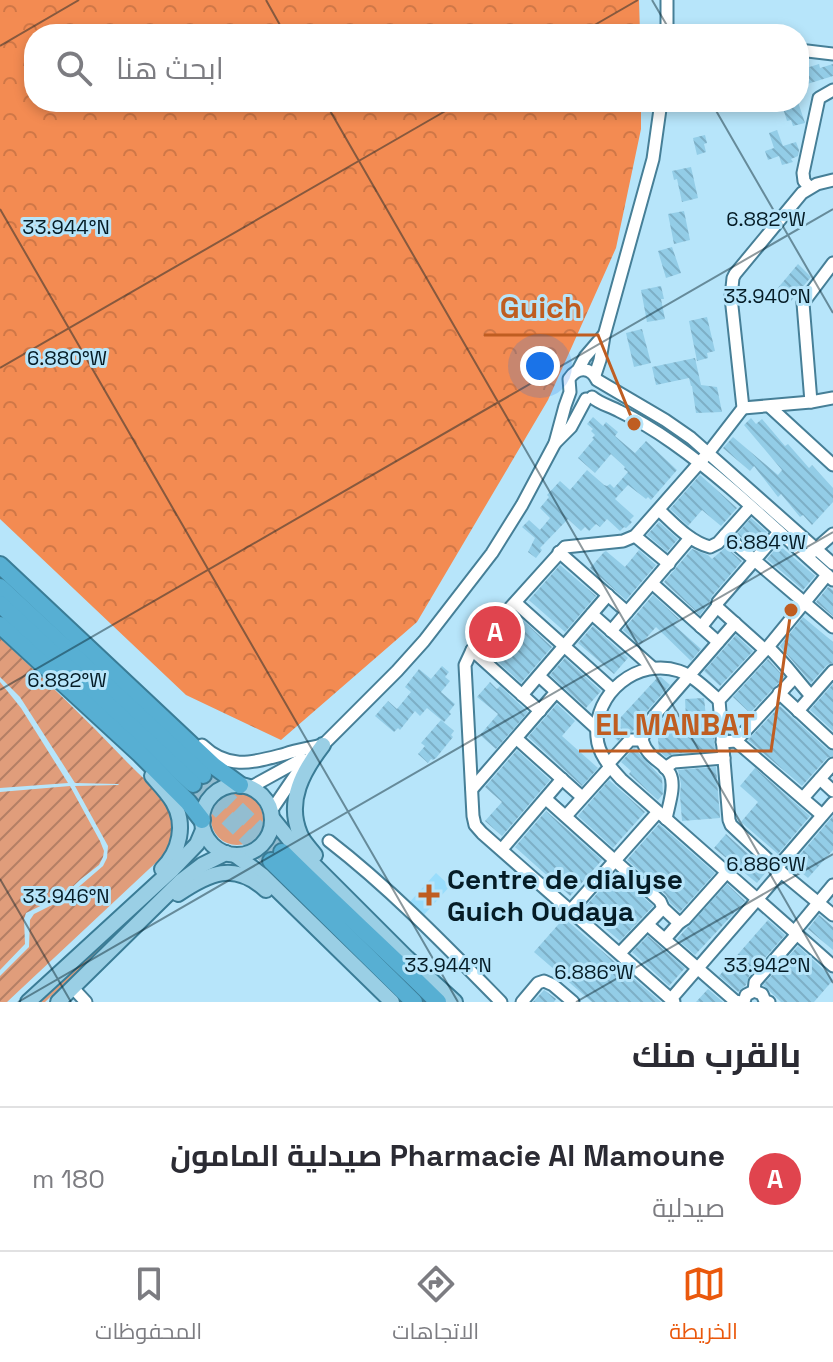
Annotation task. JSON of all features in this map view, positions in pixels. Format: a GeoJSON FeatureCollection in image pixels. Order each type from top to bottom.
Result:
{"type":"FeatureCollection","features":[{"type":"Feature","properties":{"kind":"highway"},"geometry":{"type":"LineString","coordinates":[[0,565],[222,773],[245,786]]}},
{"type":"Feature","properties":{"kind":"highway"},"geometry":{"type":"LineString","coordinates":[[0,587],[198,780],[0,604]]}},
{"type":"Feature","properties":{"kind":"highway"},"geometry":{"type":"LineString","coordinates":[[0,625],[140,754],[188,802],[203,825]]}},
{"type":"Feature","properties":{"kind":"highway"},"geometry":{"type":"LineString","coordinates":[[414,1002],[276,857],[325,895],[438,1002]]}},
{"type":"Feature","properties":{"kind":"main road"},"geometry":{"type":"LineString","coordinates":[[323,745],[303,774],[295,801],[301,836],[316,856],[323,874]]}},
{"type":"Feature","properties":{"kind":"main road"},"geometry":{"type":"LineString","coordinates":[[140,754],[175,806],[180,823],[176,850],[167,865],[152,879],[151,899]]}},
{"type":"Feature","properties":{"kind":"main road"},"geometry":{"type":"LineString","coordinates":[[58,1002],[193,849],[200,839],[204,810],[213,794],[230,785],[245,786],[266,799],[286,836],[455,1002]]}},
{"type":"Feature","properties":{"kind":"main road"},"geometry":{"type":"LineString","coordinates":[[28,1002],[151,899],[208,861],[252,852],[265,842],[270,835],[272,814]]}},
{"type":"Feature","properties":{"kind":"main road"},"geometry":{"type":"LineString","coordinates":[[203,825],[212,844],[262,875],[392,1002]]}},
{"type":"Feature","properties":{"kind":"main road"},"geometry":{"type":"LineString","coordinates":[[151,899],[174,896],[199,879],[220,872],[232,872],[250,878],[278,900],[290,903]]}},
{"type":"Feature","properties":{"kind":"street"},"geometry":{"type":"LineString","coordinates":[[668,24],[669,2]]}},
{"type":"Feature","properties":{"kind":"street"},"geometry":{"type":"LineString","coordinates":[[809,51],[833,54]]}},
{"type":"Feature","properties":{"kind":"street"},"geometry":{"type":"LineString","coordinates":[[809,187],[803,173],[819,98],[833,90]]}},
{"type":"Feature","properties":{"kind":"street"},"geometry":{"type":"LineString","coordinates":[[555,443],[597,391],[596,378],[604,336],[642,201],[660,112]]}},
{"type":"Feature","properties":{"kind":"street"},"geometry":{"type":"LineString","coordinates":[[833,180],[809,187],[733,278],[731,297],[743,408],[635,536],[623,541],[571,545],[559,552],[472,650],[465,665],[475,825],[672,1000],[833,803]]}},
{"type":"Feature","properties":{"kind":"street"},"geometry":{"type":"LineString","coordinates":[[811,402],[802,307],[805,297],[833,263]]}},
{"type":"Feature","properties":{"kind":"street"},"geometry":{"type":"LineString","coordinates":[[272,814],[301,767],[397,671],[474,578],[522,505],[555,443],[570,392],[571,375],[604,336]]}},
{"type":"Feature","properties":{"kind":"street"},"geometry":{"type":"LineString","coordinates":[[600,360],[603,375],[612,389]]}},
{"type":"Feature","properties":{"kind":"street"},"geometry":{"type":"LineString","coordinates":[[578,370],[585,369],[709,452],[831,573],[719,700],[731,825],[833,915]]}},
{"type":"Feature","properties":{"kind":"street"},"geometry":{"type":"LineString","coordinates":[[570,392],[578,399],[589,398],[652,429],[699,463],[779,532],[811,553]]}},
{"type":"Feature","properties":{"kind":"street"},"geometry":{"type":"LineString","coordinates":[[743,408],[833,398]]}},
{"type":"Feature","properties":{"kind":"street"},"geometry":{"type":"LineString","coordinates":[[770,407],[833,465]]}},
{"type":"Feature","properties":{"kind":"street"},"geometry":{"type":"LineString","coordinates":[[659,510],[690,538],[710,547],[718,543],[750,507]]}},
{"type":"Feature","properties":{"kind":"street"},"geometry":{"type":"LineString","coordinates":[[701,627],[718,602],[779,532]]}},
{"type":"Feature","properties":{"kind":"street"},"geometry":{"type":"LineString","coordinates":[[811,553],[833,534]]}},
{"type":"Feature","properties":{"kind":"street"},"geometry":{"type":"LineString","coordinates":[[725,535],[833,627]]}},
{"type":"Feature","properties":{"kind":"street"},"geometry":{"type":"LineString","coordinates":[[635,536],[669,564]]}},
{"type":"Feature","properties":{"kind":"street"},"geometry":{"type":"LineString","coordinates":[[611,631],[690,538]]}},
{"type":"Feature","properties":{"kind":"street"},"geometry":{"type":"LineString","coordinates":[[559,552],[627,612]]}},
{"type":"Feature","properties":{"kind":"street"},"geometry":{"type":"LineString","coordinates":[[653,584],[718,642]]}},
{"type":"Feature","properties":{"kind":"street"},"geometry":{"type":"LineString","coordinates":[[522,695],[608,595]]}},
{"type":"Feature","properties":{"kind":"street"},"geometry":{"type":"LineString","coordinates":[[516,603],[612,689]]}},
{"type":"Feature","properties":{"kind":"street"},"geometry":{"type":"LineString","coordinates":[[717,607],[787,666],[811,696]]}},
{"type":"Feature","properties":{"kind":"street"},"geometry":{"type":"LineString","coordinates":[[592,614],[653,668]]}},
{"type":"Feature","properties":{"kind":"street"},"geometry":{"type":"LineString","coordinates":[[571,910],[614,860],[662,815],[672,784],[670,774],[649,754],[642,740],[647,726],[735,623]]}},
{"type":"Feature","properties":{"kind":"street"},"geometry":{"type":"LineString","coordinates":[[472,650],[540,711]]}},
{"type":"Feature","properties":{"kind":"street"},"geometry":{"type":"LineString","coordinates":[[719,700],[690,676],[671,669],[653,668],[625,679],[605,699],[597,729],[600,751],[609,765],[662,815],[833,966]]}},
{"type":"Feature","properties":{"kind":"street"},"geometry":{"type":"LineString","coordinates":[[798,711],[833,671]]}},
{"type":"Feature","properties":{"kind":"street"},"geometry":{"type":"LineString","coordinates":[[539,676],[597,729]]}},
{"type":"Feature","properties":{"kind":"street"},"geometry":{"type":"LineString","coordinates":[[722,742],[736,741],[794,678]]}},
{"type":"Feature","properties":{"kind":"street"},"geometry":{"type":"LineString","coordinates":[[472,789],[556,692]]}},
{"type":"Feature","properties":{"kind":"street"},"geometry":{"type":"LineString","coordinates":[[779,693],[833,743]]}},
{"type":"Feature","properties":{"kind":"street"},"geometry":{"type":"LineString","coordinates":[[174,727],[214,755],[241,762],[254,762],[323,745]]}},
{"type":"Feature","properties":{"kind":"street"},"geometry":{"type":"LineString","coordinates":[[517,739],[582,797]]}},
{"type":"Feature","properties":{"kind":"street"},"geometry":{"type":"LineString","coordinates":[[566,816],[630,740],[642,740]]}},
{"type":"Feature","properties":{"kind":"street"},"geometry":{"type":"LineString","coordinates":[[736,741],[822,815]]}},
{"type":"Feature","properties":{"kind":"street"},"geometry":{"type":"LineString","coordinates":[[245,786],[291,767],[323,745]]}},
{"type":"Feature","properties":{"kind":"street"},"geometry":{"type":"LineString","coordinates":[[665,768],[674,762],[724,758]]}},
{"type":"Feature","properties":{"kind":"street"},"geometry":{"type":"LineString","coordinates":[[803,798],[833,764]]}},
{"type":"Feature","properties":{"kind":"street"},"geometry":{"type":"LineString","coordinates":[[502,849],[562,779]]}},
{"type":"Feature","properties":{"kind":"street"},"geometry":{"type":"LineString","coordinates":[[820,779],[833,791]]}},
{"type":"Feature","properties":{"kind":"street"},"geometry":{"type":"LineString","coordinates":[[546,799],[660,901],[679,923]]}},
{"type":"Feature","properties":{"kind":"street"},"geometry":{"type":"LineString","coordinates":[[329,841],[434,933],[501,1002]]}},
{"type":"Feature","properties":{"kind":"street"},"geometry":{"type":"LineString","coordinates":[[665,939],[727,872]]}},
{"type":"Feature","properties":{"kind":"street"},"geometry":{"type":"LineString","coordinates":[[754,991],[755,982],[833,885]]}},
{"type":"Feature","properties":{"kind":"street"},"geometry":{"type":"LineString","coordinates":[[620,953],[663,908]]}},
{"type":"Feature","properties":{"kind":"street"},"geometry":{"type":"LineString","coordinates":[[648,925],[735,1001],[742,1002],[746,995],[754,991],[762,994],[766,1002]]}},
{"type":"Feature","properties":{"kind":"street"},"geometry":{"type":"LineString","coordinates":[[522,1002],[538,983],[544,981],[573,1002]]}},
{"type":"Feature","properties":{"kind":"street"},"geometry":{"type":"LineString","coordinates":[[73,988],[86,1002]]}},
{"type":"Feature","properties":{"kind":"shaded area"},"geometry":{"type":"Polygon","coordinates":[[[0,638],[153,788],[167,807],[172,825],[164,855],[7,1002],[0,1002],[0,976],[29,947],[30,920],[34,914],[74,891],[103,866],[107,858],[108,846],[75,786],[119,785],[75,783],[20,697],[0,677],[0,638]]]}},
{"type":"Feature","properties":{"kind":"shaded area"},"geometry":{"type":"Polygon","coordinates":[[[0,682],[21,708],[68,783],[0,788],[0,682]]]}},
{"type":"Feature","properties":{"kind":"shaded area"},"geometry":{"type":"Polygon","coordinates":[[[70,786],[100,841],[103,857],[99,865],[65,894],[26,913],[25,944],[0,970],[0,792],[70,786]]]}},
{"type":"Feature","properties":{"kind":"shaded area"},"geometry":{"type":"Polygon","coordinates":[[[237,793],[255,801],[263,819],[255,837],[237,845],[219,837],[211,819],[219,801],[237,793]]]}},
{"type":"Feature","properties":{"kind":"shaded area"},"geometry":{"type":"Polygon","coordinates":[[[192,858],[194,860],[45,1002],[41,1002],[192,858]]]}},
{"type":"Feature","properties":{"kind":"shaded area","name":"Centre de dialyse Guich Oudaya"},"geometry":{"type":"Polygon","coordinates":[[[436,873],[450,886],[422,917],[408,904],[436,873]]]}},
{"type":"Feature","properties":{"kind":"green space"},"geometry":{"type":"Polygon","coordinates":[[[0,0],[639,0],[640,24],[24,24],[24,112],[641,112],[641,129],[616,248],[548,400],[417,622],[281,740],[186,695],[0,519],[0,0]]]}},
{"type":"Feature","properties":{"kind":"building"},"geometry":{"type":"Polygon","coordinates":[[[833,64],[833,76],[809,84],[809,67],[833,64]]]}},
{"type":"Feature","properties":{"kind":"building"},"geometry":{"type":"Polygon","coordinates":[[[784,112],[801,112],[805,123],[793,126],[791,120],[787,121],[784,112]]]}},
{"type":"Feature","properties":{"kind":"building"},"geometry":{"type":"Polygon","coordinates":[[[777,130],[783,146],[796,142],[799,150],[798,156],[791,159],[793,162],[782,165],[779,156],[768,160],[765,151],[774,148],[769,133],[777,130]]]}},
{"type":"Feature","properties":{"kind":"building"},"geometry":{"type":"Polygon","coordinates":[[[705,135],[706,152],[697,155],[693,138],[705,135]]]}},
{"type":"Feature","properties":{"kind":"building"},"geometry":{"type":"Polygon","coordinates":[[[691,167],[698,198],[682,202],[672,171],[691,167]]]}},
{"type":"Feature","properties":{"kind":"building"},"geometry":{"type":"Polygon","coordinates":[[[684,211],[690,240],[674,244],[668,214],[684,211]]]}},
{"type":"Feature","properties":{"kind":"building"},"geometry":{"type":"Polygon","coordinates":[[[672,247],[681,273],[666,278],[658,251],[672,247]]]}},
{"type":"Feature","properties":{"kind":"building"},"geometry":{"type":"Polygon","coordinates":[[[798,264],[811,277],[791,301],[777,289],[798,264]]]}},
{"type":"Feature","properties":{"kind":"building"},"geometry":{"type":"Polygon","coordinates":[[[661,286],[665,319],[647,322],[641,290],[661,286]]]}},
{"type":"Feature","properties":{"kind":"building"},"geometry":{"type":"Polygon","coordinates":[[[707,317],[715,351],[707,353],[708,358],[697,361],[689,321],[707,317]]]}},
{"type":"Feature","properties":{"kind":"building"},"geometry":{"type":"Polygon","coordinates":[[[642,329],[651,363],[634,367],[626,333],[642,329]]]}},
{"type":"Feature","properties":{"kind":"building"},"geometry":{"type":"Polygon","coordinates":[[[695,358],[701,385],[717,387],[722,412],[696,413],[689,378],[656,385],[652,367],[695,358]]]}},
{"type":"Feature","properties":{"kind":"building"},"geometry":{"type":"Polygon","coordinates":[[[593,417],[603,426],[606,422],[618,432],[615,436],[635,453],[646,441],[677,470],[651,500],[628,485],[615,499],[634,516],[626,528],[620,531],[607,519],[600,527],[596,524],[589,531],[585,527],[581,531],[568,519],[540,548],[542,550],[536,558],[528,552],[535,538],[522,527],[529,520],[540,530],[550,518],[540,508],[560,481],[570,490],[587,470],[604,485],[610,484],[614,488],[628,472],[611,454],[595,473],[578,458],[594,439],[593,429],[587,424],[593,417]]]}},
{"type":"Feature","properties":{"kind":"building"},"geometry":{"type":"Polygon","coordinates":[[[751,418],[756,424],[762,419],[785,446],[788,444],[809,468],[812,465],[833,488],[833,502],[812,525],[803,515],[800,517],[781,494],[778,497],[754,466],[750,471],[723,448],[733,437],[778,475],[782,470],[744,425],[751,418]]]}},
{"type":"Feature","properties":{"kind":"building"},"geometry":{"type":"Polygon","coordinates":[[[700,475],[737,508],[721,526],[702,510],[688,526],[670,509],[700,475]]]}},
{"type":"Feature","properties":{"kind":"building"},"geometry":{"type":"Polygon","coordinates":[[[751,518],[767,532],[754,548],[737,534],[751,518]]]}},
{"type":"Feature","properties":{"kind":"building"},"geometry":{"type":"Polygon","coordinates":[[[659,522],[678,539],[667,552],[647,535],[659,522]]]}},
{"type":"Feature","properties":{"kind":"building"},"geometry":{"type":"Polygon","coordinates":[[[779,545],[815,576],[803,590],[767,559],[779,545]]]}},
{"type":"Feature","properties":{"kind":"building"},"geometry":{"type":"Polygon","coordinates":[[[726,547],[742,561],[700,615],[664,582],[692,549],[712,559],[726,547]]]}},
{"type":"Feature","properties":{"kind":"building"},"geometry":{"type":"Polygon","coordinates":[[[639,550],[656,565],[626,600],[590,568],[606,551],[625,567],[639,550]]]}},
{"type":"Feature","properties":{"kind":"building"},"geometry":{"type":"Polygon","coordinates":[[[560,565],[596,596],[565,632],[529,600],[560,565]]]}},
{"type":"Feature","properties":{"kind":"building"},"geometry":{"type":"Polygon","coordinates":[[[828,587],[833,590],[833,616],[816,602],[828,587]]]}},
{"type":"Feature","properties":{"kind":"building"},"geometry":{"type":"Polygon","coordinates":[[[653,595],[679,619],[674,625],[701,649],[691,661],[656,627],[640,645],[623,630],[653,595]]]}},
{"type":"Feature","properties":{"kind":"building"},"geometry":{"type":"Polygon","coordinates":[[[516,614],[552,647],[521,683],[484,649],[516,614]]]}},
{"type":"Feature","properties":{"kind":"building"},"geometry":{"type":"Polygon","coordinates":[[[803,617],[833,642],[833,663],[827,665],[811,683],[780,646],[803,617]]]}},
{"type":"Feature","properties":{"kind":"building"},"geometry":{"type":"Polygon","coordinates":[[[593,626],[628,658],[614,674],[578,643],[593,626]]]}},
{"type":"Feature","properties":{"kind":"building"},"geometry":{"type":"Polygon","coordinates":[[[736,635],[753,651],[720,686],[704,671],[736,635]]]}},
{"type":"Feature","properties":{"kind":"building"},"geometry":{"type":"Polygon","coordinates":[[[565,658],[601,691],[586,708],[550,675],[565,658]]]}},
{"type":"Feature","properties":{"kind":"building"},"geometry":{"type":"Polygon","coordinates":[[[768,659],[784,677],[750,713],[733,697],[768,659]]]}},
{"type":"Feature","properties":{"kind":"building"},"geometry":{"type":"Polygon","coordinates":[[[442,666],[449,672],[445,677],[450,681],[441,692],[455,704],[444,722],[427,708],[420,716],[415,711],[400,730],[398,728],[394,732],[375,716],[388,701],[397,709],[411,692],[405,687],[419,669],[431,679],[442,666]]]}},
{"type":"Feature","properties":{"kind":"building"},"geometry":{"type":"Polygon","coordinates":[[[658,677],[670,685],[632,732],[626,733],[618,741],[608,731],[658,677]]]}},
{"type":"Feature","properties":{"kind":"building"},"geometry":{"type":"Polygon","coordinates":[[[490,682],[497,689],[500,686],[528,712],[496,749],[480,735],[498,714],[477,697],[490,682]]]}},
{"type":"Feature","properties":{"kind":"building"},"geometry":{"type":"Polygon","coordinates":[[[833,684],[833,731],[810,710],[833,684]]]}},
{"type":"Feature","properties":{"kind":"building"},"geometry":{"type":"Polygon","coordinates":[[[704,698],[706,717],[712,716],[715,750],[666,757],[659,751],[657,727],[662,719],[686,718],[685,699],[704,698]]]}},
{"type":"Feature","properties":{"kind":"building"},"geometry":{"type":"Polygon","coordinates":[[[557,704],[575,721],[562,736],[598,768],[582,786],[528,737],[557,704]]]}},
{"type":"Feature","properties":{"kind":"building"},"geometry":{"type":"Polygon","coordinates":[[[780,706],[833,751],[833,756],[827,758],[802,786],[748,740],[780,706]]]}},
{"type":"Feature","properties":{"kind":"building"},"geometry":{"type":"Polygon","coordinates":[[[441,720],[454,731],[453,737],[428,763],[418,754],[425,746],[421,743],[441,720]]]}},
{"type":"Feature","properties":{"kind":"building"},"geometry":{"type":"Polygon","coordinates":[[[634,748],[662,778],[663,794],[658,800],[629,774],[631,771],[621,762],[634,748]]]}},
{"type":"Feature","properties":{"kind":"building"},"geometry":{"type":"Polygon","coordinates":[[[517,750],[550,780],[502,836],[485,821],[502,802],[485,787],[517,750]]]}},
{"type":"Feature","properties":{"kind":"building"},"geometry":{"type":"Polygon","coordinates":[[[716,767],[720,818],[682,821],[678,770],[716,767]]]}},
{"type":"Feature","properties":{"kind":"building"},"geometry":{"type":"Polygon","coordinates":[[[755,768],[810,816],[778,854],[741,822],[758,802],[740,786],[755,768]]]}},
{"type":"Feature","properties":{"kind":"building"},"geometry":{"type":"Polygon","coordinates":[[[609,780],[645,812],[613,848],[578,816],[609,780]]]}},
{"type":"Feature","properties":{"kind":"building"},"geometry":{"type":"Polygon","coordinates":[[[546,811],[602,860],[570,896],[515,847],[546,811]]]}},
{"type":"Feature","properties":{"kind":"building"},"geometry":{"type":"Polygon","coordinates":[[[833,816],[833,850],[808,878],[792,864],[833,816]]]}},
{"type":"Feature","properties":{"kind":"building"},"geometry":{"type":"Polygon","coordinates":[[[659,824],[715,873],[680,912],[627,860],[659,824]]]}},
{"type":"Feature","properties":{"kind":"building"},"geometry":{"type":"Polygon","coordinates":[[[726,834],[767,871],[757,883],[714,848],[726,834]]]}},
{"type":"Feature","properties":{"kind":"building"},"geometry":{"type":"Polygon","coordinates":[[[616,873],[653,906],[620,941],[583,909],[616,873]]]}},
{"type":"Feature","properties":{"kind":"building"},"geometry":{"type":"Polygon","coordinates":[[[727,884],[745,901],[695,955],[677,939],[727,884]]]}},
{"type":"Feature","properties":{"kind":"building"},"geometry":{"type":"Polygon","coordinates":[[[819,915],[833,927],[833,950],[808,929],[819,915]]]}},
{"type":"Feature","properties":{"kind":"building"},"geometry":{"type":"Polygon","coordinates":[[[564,918],[661,1002],[592,1002],[534,952],[564,918]]]}},
{"type":"Feature","properties":{"kind":"building"},"geometry":{"type":"Polygon","coordinates":[[[768,920],[785,935],[738,992],[719,976],[768,920]]]}},
{"type":"Feature","properties":{"kind":"building"},"geometry":{"type":"Polygon","coordinates":[[[648,936],[685,968],[669,986],[632,952],[648,936]]]}},
{"type":"Feature","properties":{"kind":"building"},"geometry":{"type":"Polygon","coordinates":[[[798,946],[833,980],[814,1002],[781,1002],[763,985],[798,946]]]}},
{"type":"Feature","properties":{"kind":"building"},"geometry":{"type":"Polygon","coordinates":[[[708,989],[723,1002],[696,1002],[708,989]]]}},
{"type":"Feature","properties":{"kind":"building"},"geometry":{"type":"Polygon","coordinates":[[[544,990],[556,999],[554,1002],[533,1002],[544,990]]]}},
{"type":"Feature","properties":{"kind":"tunnel"},"geometry":{"type":"LineString","coordinates":[[203,775],[282,852]]}},
{"type":"Feature","properties":{"kind":"tunnel"},"geometry":{"type":"LineString","coordinates":[[193,784],[271,861]]}},
{"type":"Feature","properties":{"kind":"place","name":"Guich"},"geometry":{"type":"Point","coordinates":[634,424]}},
{"type":"Feature","properties":{"kind":"place","name":"EL MANBAT"},"geometry":{"type":"Point","coordinates":[791,610]}},
{"type":"Feature","properties":{"kind":"place","name":"Pharmacie Al Mamoune صيدلية المامون"},"geometry":{"type":"Point","coordinates":[495,632]}},
{"type":"Feature","properties":{"kind":"place","name":"Centre de dialyse Guich Oudaya"},"geometry":{"type":"Point","coordinates":[429,895]}}]}
